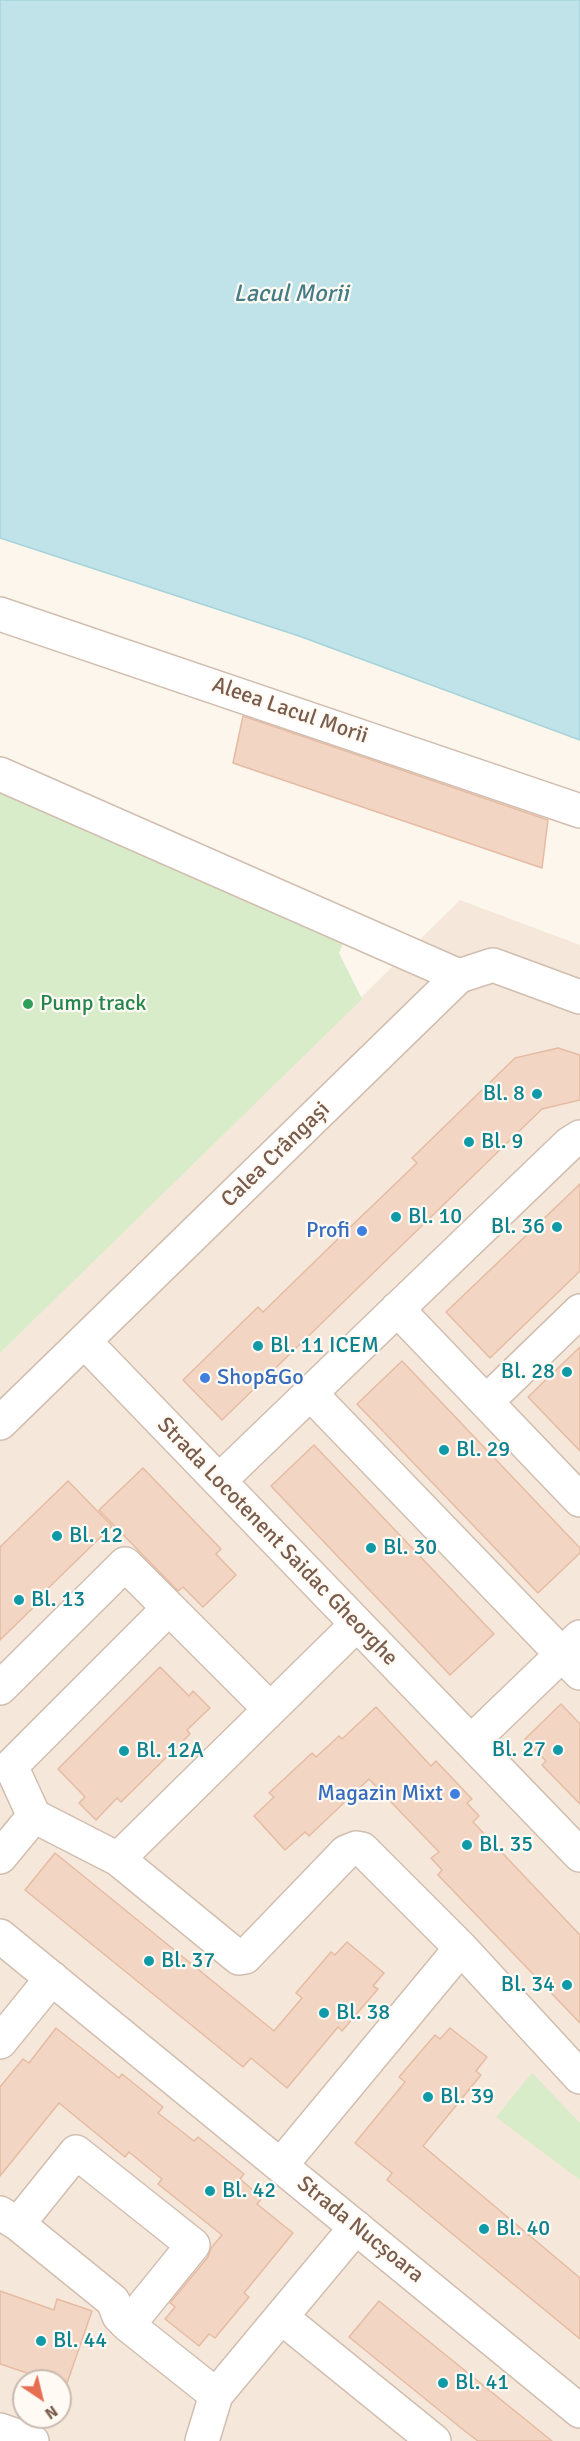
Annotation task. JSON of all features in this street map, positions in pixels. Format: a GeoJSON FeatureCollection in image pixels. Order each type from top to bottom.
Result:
{"type":"FeatureCollection","features":[{"type":"Feature","properties":{"kind":"street","name":"Aleea Lacul Morii"},"geometry":{"type":"LineString","coordinates":[[0,614],[580,811]]}},
{"type":"Feature","properties":{"kind":"street"},"geometry":{"type":"LineString","coordinates":[[0,774],[459,976]]}},
{"type":"Feature","properties":{"kind":"street","name":"Calea Crângași"},"geometry":{"type":"LineString","coordinates":[[0,1423],[459,976],[493,965],[580,997]]}},
{"type":"Feature","properties":{"kind":"street"},"geometry":{"type":"LineString","coordinates":[[219,1481],[569,1144],[580,1137]]}},
{"type":"Feature","properties":{"kind":"street"},"geometry":{"type":"LineString","coordinates":[[397,1309],[486,1402],[577,1489]]}},
{"type":"Feature","properties":{"kind":"street"},"geometry":{"type":"LineString","coordinates":[[486,1402],[580,1311]]}},
{"type":"Feature","properties":{"kind":"street","name":"Strada Locotenent Saidac Gheorghe"},"geometry":{"type":"LineString","coordinates":[[84,1341],[580,1855]]}},
{"type":"Feature","properties":{"kind":"street"},"geometry":{"type":"LineString","coordinates":[[310,1393],[574,1655],[471,1742]]}},
{"type":"Feature","properties":{"kind":"street"},"geometry":{"type":"LineString","coordinates":[[0,1688],[125,1564],[270,1709]]}},
{"type":"Feature","properties":{"kind":"street"},"geometry":{"type":"LineString","coordinates":[[169,1608],[5,1756],[34,1816],[118,1859],[236,1957],[242,1958],[346,1852],[356,1848],[363,1849],[461,1948],[580,2077]]}},
{"type":"Feature","properties":{"kind":"street"},"geometry":{"type":"LineString","coordinates":[[118,1859],[357,1624]]}},
{"type":"Feature","properties":{"kind":"street"},"geometry":{"type":"LineString","coordinates":[[0,1857],[34,1816]]}},
{"type":"Feature","properties":{"kind":"street","name":"Strada Nucșoara"},"geometry":{"type":"LineString","coordinates":[[0,1936],[580,2411]]}},
{"type":"Feature","properties":{"kind":"street"},"geometry":{"type":"LineString","coordinates":[[281,2166],[461,1948]]}},
{"type":"Feature","properties":{"kind":"street"},"geometry":{"type":"LineString","coordinates":[[0,2042],[52,1978]]}},
{"type":"Feature","properties":{"kind":"street"},"geometry":{"type":"LineString","coordinates":[[128,2325],[193,2245],[76,2152],[9,2219],[113,2301],[119,2316],[128,2325],[216,2395]]}},
{"type":"Feature","properties":{"kind":"street"},"geometry":{"type":"LineString","coordinates":[[202,2441],[216,2395],[356,2227]]}},
{"type":"Feature","properties":{"kind":"street"},"geometry":{"type":"LineString","coordinates":[[281,2317],[434,2441]]}},
{"type":"Feature","properties":{"kind":"street"},"geometry":{"type":"LineString","coordinates":[[0,2430],[32,2441]]}},
{"type":"Feature","properties":{"kind":"shaded area"},"geometry":{"type":"Polygon","coordinates":[[[460,900],[580,945],[580,2441],[0,2441],[0,1353],[460,900]]]}},
{"type":"Feature","properties":{"kind":"green space"},"geometry":{"type":"Polygon","coordinates":[[[0,791],[344,941],[339,953],[362,999],[0,1353],[0,791]]]}},
{"type":"Feature","properties":{"kind":"green space"},"geometry":{"type":"Polygon","coordinates":[[[532,2073],[580,2123],[580,2180],[496,2117],[532,2073]]]}},
{"type":"Feature","properties":{"kind":"water","name":"Lacul Morii"},"geometry":{"type":"Polygon","coordinates":[[[0,0],[580,0],[580,740],[299,636],[0,538],[0,0]]]}},
{"type":"Feature","properties":{"kind":"building"},"geometry":{"type":"Polygon","coordinates":[[[243,716],[548,820],[542,868],[233,763],[243,716]]]}},
{"type":"Feature","properties":{"kind":"building"},"geometry":{"type":"Polygon","coordinates":[[[558,1048],[580,1055],[580,1100],[542,1109],[222,1420],[183,1380],[258,1307],[263,1312],[417,1163],[412,1158],[515,1058],[558,1048]]]}},
{"type":"Feature","properties":{"kind":"building","name":"Bl. 36"},"geometry":{"type":"Polygon","coordinates":[[[580,1184],[580,1271],[490,1358],[446,1312],[580,1184]]]}},
{"type":"Feature","properties":{"kind":"building","name":"Bl. 28"},"geometry":{"type":"Polygon","coordinates":[[[580,1347],[580,1451],[528,1397],[580,1347]]]}},
{"type":"Feature","properties":{"kind":"building","name":"Bl. 29"},"geometry":{"type":"Polygon","coordinates":[[[402,1361],[580,1548],[580,1553],[538,1593],[357,1404],[402,1361]]]}},
{"type":"Feature","properties":{"kind":"building","name":"Bl. 30"},"geometry":{"type":"Polygon","coordinates":[[[314,1445],[494,1634],[450,1675],[271,1486],[314,1445]]]}},
{"type":"Feature","properties":{"kind":"building"},"geometry":{"type":"Polygon","coordinates":[[[143,1468],[221,1549],[216,1554],[236,1575],[203,1607],[183,1587],[178,1591],[99,1510],[143,1468]]]}},
{"type":"Feature","properties":{"kind":"building"},"geometry":{"type":"Polygon","coordinates":[[[68,1481],[112,1526],[37,1599],[39,1602],[0,1640],[0,1547],[68,1481]]]}},
{"type":"Feature","properties":{"kind":"building","name":"Bl. 12A"},"geometry":{"type":"Polygon","coordinates":[[[160,1667],[189,1696],[193,1691],[210,1708],[187,1730],[190,1734],[121,1802],[117,1798],[96,1820],[79,1803],[85,1797],[58,1769],[160,1667]]]}},
{"type":"Feature","properties":{"kind":"building","name":"Bl. 27"},"geometry":{"type":"Polygon","coordinates":[[[561,1704],[580,1724],[580,1804],[542,1765],[546,1761],[525,1739],[561,1704]]]}},
{"type":"Feature","properties":{"kind":"building","name":"Bl. 35"},"geometry":{"type":"Polygon","coordinates":[[[376,1707],[431,1766],[436,1761],[472,1799],[467,1803],[479,1816],[473,1822],[580,1935],[580,2023],[438,1875],[442,1870],[431,1858],[439,1852],[369,1779],[309,1836],[305,1832],[285,1850],[254,1816],[274,1797],[269,1793],[312,1753],[316,1757],[339,1736],[342,1739],[376,1707]]]}},
{"type":"Feature","properties":{"kind":"building","name":"Bl. 37"},"geometry":{"type":"Polygon","coordinates":[[[55,1853],[274,2031],[302,1998],[296,1993],[331,1952],[335,1955],[347,1942],[384,1973],[373,1986],[378,1989],[342,2031],[338,2027],[287,2088],[251,2058],[243,2067],[25,1890],[55,1853]]]}},
{"type":"Feature","properties":{"kind":"building","name":"Bl. 42"},"geometry":{"type":"Polygon","coordinates":[[[56,2028],[119,2078],[122,2074],[163,2107],[158,2113],[194,2141],[198,2137],[244,2174],[240,2179],[262,2198],[257,2204],[293,2233],[244,2293],[249,2297],[215,2338],[209,2334],[199,2346],[165,2319],[175,2307],[170,2303],[208,2257],[211,2248],[222,2235],[158,2184],[162,2179],[129,2152],[125,2157],[59,2103],[0,2176],[0,2087],[23,2059],[29,2063],[56,2028]]]}},
{"type":"Feature","properties":{"kind":"building"},"geometry":{"type":"Polygon","coordinates":[[[450,2028],[487,2057],[476,2071],[481,2075],[423,2146],[580,2278],[580,2339],[387,2180],[392,2173],[355,2143],[405,2082],[399,2077],[435,2035],[440,2039],[450,2028]]]}},
{"type":"Feature","properties":{"kind":"building","name":"Bl. 44"},"geometry":{"type":"Polygon","coordinates":[[[0,2291],[54,2310],[57,2299],[92,2311],[72,2369],[15,2369],[0,2364],[0,2291]]]}},
{"type":"Feature","properties":{"kind":"building","name":"Bl. 41"},"geometry":{"type":"Polygon","coordinates":[[[379,2301],[552,2441],[478,2441],[466,2432],[349,2337],[379,2301]]]}},
{"type":"Feature","properties":{"kind":"place","name":"Pump track"},"geometry":{"type":"Point","coordinates":[28,1004]}},
{"type":"Feature","properties":{"kind":"place","name":"Bl. 8"},"geometry":{"type":"Point","coordinates":[537,1094]}},
{"type":"Feature","properties":{"kind":"place","name":"Bl. 9"},"geometry":{"type":"Point","coordinates":[469,1142]}},
{"type":"Feature","properties":{"kind":"place","name":"Bl. 10"},"geometry":{"type":"Point","coordinates":[396,1217]}},
{"type":"Feature","properties":{"kind":"place","name":"Bl. 36"},"geometry":{"type":"Point","coordinates":[557,1227]}},
{"type":"Feature","properties":{"kind":"place","name":"Profi"},"geometry":{"type":"Point","coordinates":[362,1231]}},
{"type":"Feature","properties":{"kind":"place","name":"Bl. 11 ICEM"},"geometry":{"type":"Point","coordinates":[258,1346]}},
{"type":"Feature","properties":{"kind":"place","name":"Bl. 28"},"geometry":{"type":"Point","coordinates":[567,1372]}},
{"type":"Feature","properties":{"kind":"place","name":"Shop&Go"},"geometry":{"type":"Point","coordinates":[205,1378]}},
{"type":"Feature","properties":{"kind":"place","name":"Bl. 29"},"geometry":{"type":"Point","coordinates":[444,1450]}},
{"type":"Feature","properties":{"kind":"place","name":"Bl. 12"},"geometry":{"type":"Point","coordinates":[57,1536]}},
{"type":"Feature","properties":{"kind":"place","name":"Bl. 30"},"geometry":{"type":"Point","coordinates":[371,1548]}},
{"type":"Feature","properties":{"kind":"place","name":"Bl. 13"},"geometry":{"type":"Point","coordinates":[19,1600]}},
{"type":"Feature","properties":{"kind":"place","name":"Bl. 27"},"geometry":{"type":"Point","coordinates":[558,1750]}},
{"type":"Feature","properties":{"kind":"place","name":"Bl. 12A"},"geometry":{"type":"Point","coordinates":[124,1751]}},
{"type":"Feature","properties":{"kind":"place","name":"Magazin Mixt"},"geometry":{"type":"Point","coordinates":[455,1794]}},
{"type":"Feature","properties":{"kind":"place","name":"Bl. 35"},"geometry":{"type":"Point","coordinates":[467,1845]}},
{"type":"Feature","properties":{"kind":"place","name":"Bl. 37"},"geometry":{"type":"Point","coordinates":[149,1961]}},
{"type":"Feature","properties":{"kind":"place","name":"Bl. 34"},"geometry":{"type":"Point","coordinates":[567,1985]}},
{"type":"Feature","properties":{"kind":"place","name":"Bl. 38"},"geometry":{"type":"Point","coordinates":[324,2013]}},
{"type":"Feature","properties":{"kind":"place","name":"Bl. 39"},"geometry":{"type":"Point","coordinates":[428,2097]}},
{"type":"Feature","properties":{"kind":"place","name":"Bl. 42"},"geometry":{"type":"Point","coordinates":[210,2191]}},
{"type":"Feature","properties":{"kind":"place","name":"Bl. 40"},"geometry":{"type":"Point","coordinates":[484,2229]}},
{"type":"Feature","properties":{"kind":"place","name":"Bl. 44"},"geometry":{"type":"Point","coordinates":[41,2341]}},
{"type":"Feature","properties":{"kind":"place","name":"Bl. 41"},"geometry":{"type":"Point","coordinates":[443,2383]}}]}
